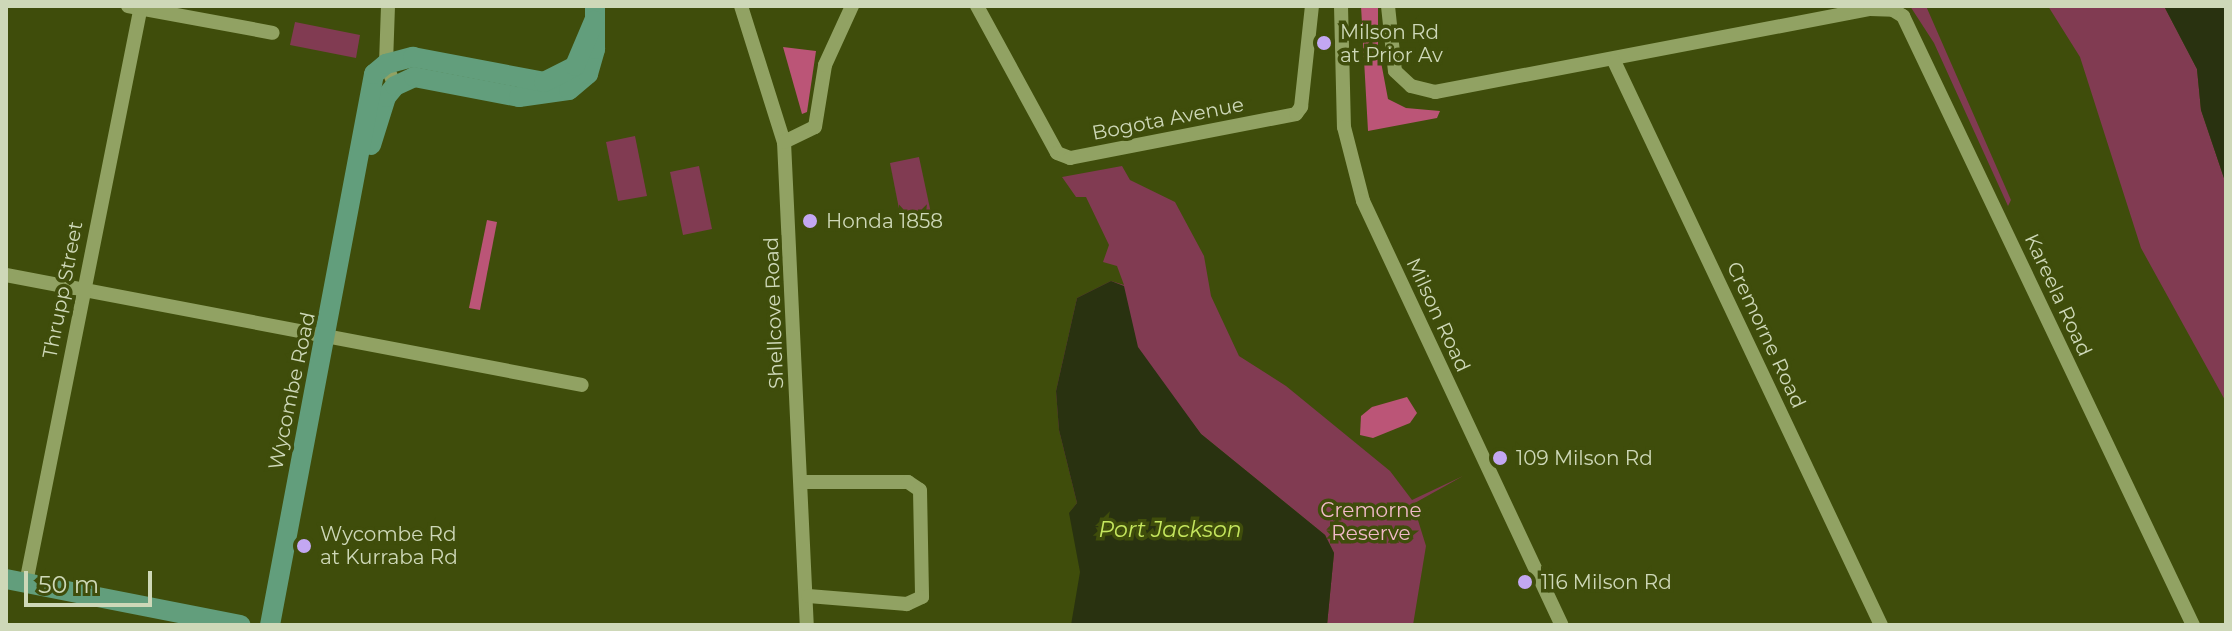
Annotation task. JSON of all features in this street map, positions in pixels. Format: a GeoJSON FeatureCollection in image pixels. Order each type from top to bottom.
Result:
{"type":"FeatureCollection","features":[{"type":"Feature","properties":{"kind":"main road"},"geometry":{"type":"LineString","coordinates":[[386,64],[424,58],[544,82],[575,66],[595,14]]}},
{"type":"Feature","properties":{"kind":"main road"},"geometry":{"type":"LineString","coordinates":[[395,86],[422,76],[519,97],[569,90],[588,74],[595,49],[595,14]]}},
{"type":"Feature","properties":{"kind":"main road","name":"Wycombe Road"},"geometry":{"type":"LineString","coordinates":[[270,625],[360,167],[368,89],[386,64]]}},
{"type":"Feature","properties":{"kind":"main road","name":"Wycombe Road"},"geometry":{"type":"LineString","coordinates":[[360,167],[378,114],[395,86]]}},
{"type":"Feature","properties":{"kind":"main road"},"geometry":{"type":"LineString","coordinates":[[16,581],[241,625]]}},
{"type":"Feature","properties":{"kind":"street","name":"Wycombe Road"},"geometry":{"type":"LineString","coordinates":[[388,6],[386,64],[395,86]]}},
{"type":"Feature","properties":{"kind":"street","name":"Shellcove Road"},"geometry":{"type":"LineString","coordinates":[[741,6],[784,142],[807,625]]}},
{"type":"Feature","properties":{"kind":"street"},"geometry":{"type":"LineString","coordinates":[[784,142],[815,127],[825,65],[852,6]]}},
{"type":"Feature","properties":{"kind":"street","name":"Bogota Avenue"},"geometry":{"type":"LineString","coordinates":[[977,6],[1057,153],[1070,158],[1296,114],[1301,107],[1312,6]]}},
{"type":"Feature","properties":{"kind":"street","name":"Milson Road"},"geometry":{"type":"LineString","coordinates":[[1341,6],[1344,127],[1363,201],[1562,625]]}},
{"type":"Feature","properties":{"kind":"street"},"geometry":{"type":"LineString","coordinates":[[1388,6],[1395,71],[1422,90],[1471,88],[1871,8]]}},
{"type":"Feature","properties":{"kind":"street"},"geometry":{"type":"LineString","coordinates":[[137,7],[273,33]]}},
{"type":"Feature","properties":{"kind":"street","name":"Thrupp Street"},"geometry":{"type":"LineString","coordinates":[[16,581],[83,290],[137,7]]}},
{"type":"Feature","properties":{"kind":"street","name":"Kareela Road"},"geometry":{"type":"LineString","coordinates":[[1871,8],[1893,10],[1911,27],[2193,625]]}},
{"type":"Feature","properties":{"kind":"street","name":"Cremorne Road"},"geometry":{"type":"LineString","coordinates":[[1614,61],[1881,625]]}},
{"type":"Feature","properties":{"kind":"street"},"geometry":{"type":"LineString","coordinates":[[6,275],[582,385]]}},
{"type":"Feature","properties":{"kind":"street"},"geometry":{"type":"LineString","coordinates":[[801,482],[908,482],[920,490],[922,597],[907,604],[808,596]]}},
{"type":"Feature","properties":{"kind":"green space"},"geometry":{"type":"Polygon","coordinates":[[[1910,6],[1926,6],[2011,200],[2008,206],[1934,43],[1910,6]]]}},
{"type":"Feature","properties":{"kind":"green space"},"geometry":{"type":"Polygon","coordinates":[[[2048,6],[2164,6],[2197,69],[2201,110],[2226,184],[2226,402],[2141,248],[2080,57],[2048,6]]]}},
{"type":"Feature","properties":{"kind":"green space"},"geometry":{"type":"Polygon","coordinates":[[[295,22],[360,35],[356,58],[290,45],[295,22]]]}},
{"type":"Feature","properties":{"kind":"green space"},"geometry":{"type":"Polygon","coordinates":[[[635,136],[647,196],[618,201],[606,142],[635,136]]]}},
{"type":"Feature","properties":{"kind":"green space"},"geometry":{"type":"Polygon","coordinates":[[[919,157],[932,218],[902,224],[890,163],[919,157]]]}},
{"type":"Feature","properties":{"kind":"green space"},"geometry":{"type":"Polygon","coordinates":[[[699,166],[712,229],[683,235],[670,172],[699,166]]]}},
{"type":"Feature","properties":{"kind":"green space","name":"Cremorne Reserve"},"geometry":{"type":"Polygon","coordinates":[[[1122,166],[1130,180],[1175,202],[1204,256],[1211,296],[1239,356],[1286,386],[1390,471],[1412,500],[1463,476],[1413,504],[1426,546],[1413,625],[1327,625],[1334,553],[1325,535],[1201,434],[1171,395],[1069,513],[1077,503],[1059,430],[1056,391],[1077,298],[1111,281],[1124,285],[1117,266],[1103,262],[1109,245],[1086,197],[1076,197],[1062,177],[1122,166]]]}},
{"type":"Feature","properties":{"kind":"shaded area"},"geometry":{"type":"Polygon","coordinates":[[[1361,6],[1378,6],[1378,46],[1388,99],[1406,108],[1440,111],[1437,118],[1368,131],[1361,6]]]}},
{"type":"Feature","properties":{"kind":"shaded area"},"geometry":{"type":"Polygon","coordinates":[[[783,47],[816,51],[807,112],[802,114],[783,47]]]}},
{"type":"Feature","properties":{"kind":"shaded area"},"geometry":{"type":"Polygon","coordinates":[[[487,220],[497,222],[480,310],[469,308],[487,220]]]}},
{"type":"Feature","properties":{"kind":"shaded area"},"geometry":{"type":"Polygon","coordinates":[[[1407,397],[1417,413],[1410,423],[1373,438],[1360,435],[1361,416],[1372,407],[1407,397]]]}},
{"type":"Feature","properties":{"kind":"water"},"geometry":{"type":"Polygon","coordinates":[[[2164,6],[2226,6],[2226,184],[2201,110],[2197,69],[2164,6]]]}},
{"type":"Feature","properties":{"kind":"water","name":"Port Jackson"},"geometry":{"type":"Polygon","coordinates":[[[1111,281],[1124,286],[1138,347],[1201,434],[1325,535],[1334,553],[1327,625],[1071,625],[1080,572],[1069,513],[1077,503],[1059,430],[1056,391],[1077,298],[1111,281]]]}},
{"type":"Feature","properties":{"kind":"place","name":"Milson Rd at Prior Av"},"geometry":{"type":"Point","coordinates":[1324,43]}},
{"type":"Feature","properties":{"kind":"place","name":"Honda 1858"},"geometry":{"type":"Point","coordinates":[810,221]}},
{"type":"Feature","properties":{"kind":"place","name":"109 Milson Rd"},"geometry":{"type":"Point","coordinates":[1500,458]}},
{"type":"Feature","properties":{"kind":"place","name":"Wycombe Rd at Kurraba Rd"},"geometry":{"type":"Point","coordinates":[304,546]}},
{"type":"Feature","properties":{"kind":"place","name":"116 Milson Rd"},"geometry":{"type":"Point","coordinates":[1525,582]}}]}
